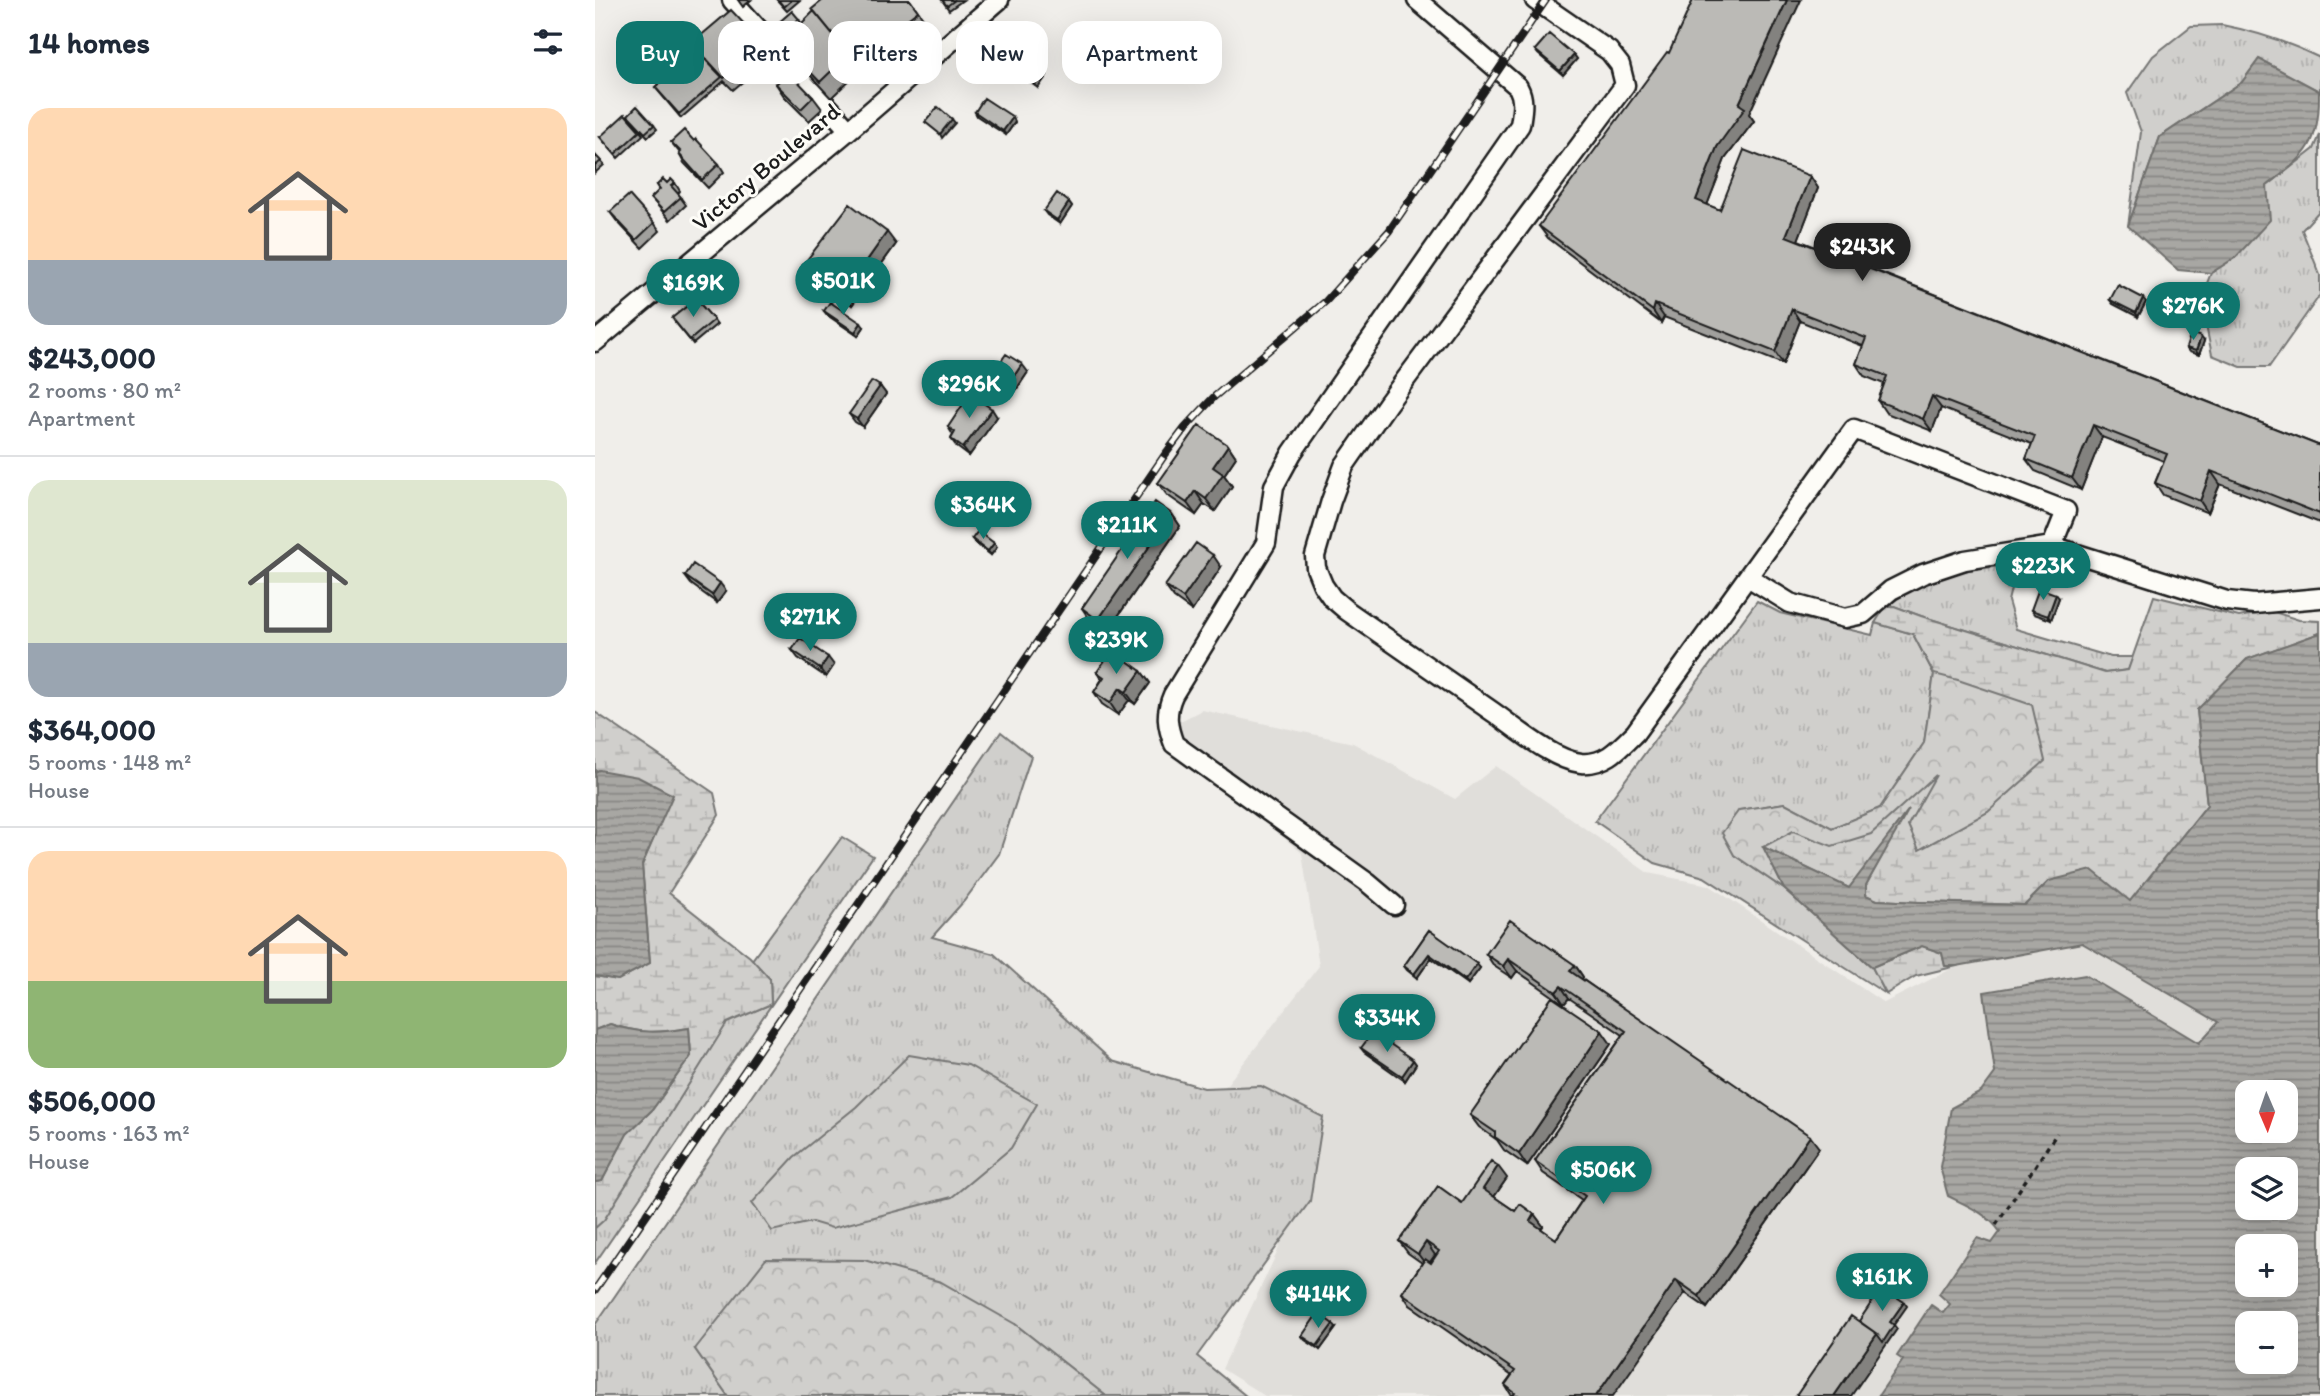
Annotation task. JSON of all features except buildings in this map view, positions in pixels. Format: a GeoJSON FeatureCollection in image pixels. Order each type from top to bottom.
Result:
{"type":"FeatureCollection","features":[{"type":"Feature","properties":{"kind":"street"},"geometry":{"type":"LineString","coordinates":[[732,0],[849,130]]}},
{"type":"Feature","properties":{"kind":"street","name":"Victory Boulevard"},"geometry":{"type":"LineString","coordinates":[[595,342],[849,130],[999,0]]}},
{"type":"Feature","properties":{"kind":"street"},"geometry":{"type":"LineString","coordinates":[[1394,905],[1368,883],[1174,744],[1167,727],[1167,708],[1266,543],[1274,486],[1293,453],[1520,125],[1523,109],[1522,95],[1518,87],[1417,0]]}},
{"type":"Feature","properties":{"kind":"street"},"geometry":{"type":"LineString","coordinates":[[1535,0],[1609,51],[1620,65],[1625,85],[1344,466],[1318,545],[1316,568],[1332,598],[1534,740],[1560,756],[1581,763],[1604,760],[1635,733],[1854,429],[2066,510],[2052,546]]}},
{"type":"Feature","properties":{"kind":"street"},"geometry":{"type":"LineString","coordinates":[[1748,578],[1790,603],[1845,618],[1863,614],[1891,590],[1934,570],[1965,560],[2052,546],[2227,601],[2254,604],[2320,598]]}},
{"type":"Feature","properties":{"kind":"path"},"geometry":{"type":"LineString","coordinates":[[1996,1225],[2057,1133]]}},
{"type":"Feature","properties":{"kind":"shaded area"},"geometry":{"type":"Polygon","coordinates":[[[2259,59],[2319,91],[2319,110],[2313,137],[2301,157],[2267,186],[2270,220],[2236,257],[2211,273],[2178,270],[2128,226],[2160,137],[2242,82],[2259,59]]]}},
{"type":"Feature","properties":{"kind":"shaded area"},"geometry":{"type":"Polygon","coordinates":[[[2320,633],[2320,1396],[1878,1396],[1903,1360],[1897,1356],[1931,1305],[1943,1313],[1950,1304],[1939,1294],[1977,1238],[1992,1243],[2000,1232],[1983,1215],[1948,1196],[1940,1167],[1951,1108],[1981,1092],[1995,1073],[1984,992],[2085,975],[2199,1043],[2218,1022],[2082,943],[1957,966],[1945,966],[1942,953],[1922,946],[1872,967],[1784,889],[1763,847],[1849,888],[1909,809],[1866,885],[1866,895],[1877,900],[2025,905],[2049,881],[2092,870],[2130,901],[2207,805],[2197,710],[2247,659],[2320,633]]]}},
{"type":"Feature","properties":{"kind":"shaded area"},"geometry":{"type":"Polygon","coordinates":[[[1202,710],[1353,743],[1455,799],[1496,766],[1648,873],[1709,885],[1884,1003],[1957,966],[2082,943],[2218,1022],[2200,1043],[2084,975],[1984,992],[1995,1073],[1981,1092],[1951,1108],[1948,1196],[1980,1213],[2001,1232],[1992,1243],[1977,1238],[1939,1294],[1950,1303],[1943,1314],[1931,1306],[1897,1356],[1903,1359],[1878,1396],[1265,1396],[1222,1369],[1276,1255],[1319,1137],[1221,1092],[1319,966],[1302,853],[1159,732],[1202,710]]]}},
{"type":"Feature","properties":{"kind":"shaded area"},"geometry":{"type":"Polygon","coordinates":[[[599,770],[638,777],[673,795],[642,865],[650,963],[618,980],[595,976],[595,772],[599,770]]]}},
{"type":"Feature","properties":{"kind":"shaded area"},"geometry":{"type":"Polygon","coordinates":[[[610,1024],[650,1032],[689,1028],[691,1056],[652,1110],[627,1134],[602,1181],[595,1182],[595,1030],[610,1024]]]}},
{"type":"Feature","properties":{"kind":"green space"},"geometry":{"type":"Polygon","coordinates":[[[2222,25],[2273,38],[2320,58],[2320,94],[2319,91],[2259,59],[2242,82],[2160,137],[2128,226],[2141,132],[2127,93],[2153,56],[2191,26],[2222,25]]]}},
{"type":"Feature","properties":{"kind":"green space"},"geometry":{"type":"Polygon","coordinates":[[[2320,135],[2320,210],[2302,230],[2320,275],[2320,295],[2269,367],[2241,367],[2212,355],[2204,316],[2204,291],[2211,273],[2236,257],[2267,186],[2314,149],[2320,135]]]}},
{"type":"Feature","properties":{"kind":"green space"},"geometry":{"type":"Polygon","coordinates":[[[2017,564],[2008,601],[2016,629],[2111,657],[2133,657],[2128,670],[2105,673],[1894,606],[1885,607],[1917,586],[1961,571],[2017,564]]]}},
{"type":"Feature","properties":{"kind":"green space"},"geometry":{"type":"Polygon","coordinates":[[[2154,596],[2239,617],[2271,611],[2299,620],[2320,621],[2320,633],[2247,659],[2197,710],[2207,805],[2130,902],[2049,881],[2025,905],[1877,900],[1865,895],[1866,885],[1904,816],[1849,888],[1763,847],[1793,831],[1832,846],[1871,834],[1936,775],[1908,825],[1919,850],[1988,812],[2045,761],[2032,705],[1934,674],[1913,634],[1875,623],[1885,607],[1894,606],[2105,673],[2128,670],[2154,596]]]}},
{"type":"Feature","properties":{"kind":"green space"},"geometry":{"type":"Polygon","coordinates":[[[1757,601],[1780,613],[1872,635],[1875,623],[1913,634],[1934,674],[1924,743],[1880,808],[1832,828],[1785,803],[1739,810],[1734,855],[1784,889],[1872,967],[1886,994],[1704,877],[1655,863],[1595,821],[1757,601]]]}},
{"type":"Feature","properties":{"kind":"green space"},"geometry":{"type":"Polygon","coordinates":[[[1913,634],[2128,696],[2127,772],[1866,885],[1904,816],[1821,876],[1764,848],[1784,889],[1734,855],[1722,833],[1739,810],[1785,803],[1832,828],[1880,808],[1924,743],[1934,674],[1913,634]]]}},
{"type":"Feature","properties":{"kind":"green space"},"geometry":{"type":"Polygon","coordinates":[[[595,712],[714,793],[719,815],[669,893],[750,957],[770,979],[771,1004],[727,1023],[604,1220],[595,1228],[595,1182],[602,1181],[627,1134],[652,1110],[691,1056],[689,1028],[649,1032],[610,1024],[595,1030],[595,976],[618,980],[650,963],[642,865],[672,795],[599,770],[595,772],[595,712]]]}},
{"type":"Feature","properties":{"kind":"green space"},"geometry":{"type":"Polygon","coordinates":[[[1001,732],[1031,756],[999,854],[964,901],[932,937],[994,954],[1112,1061],[1204,1088],[1261,1086],[1323,1117],[1310,1201],[1197,1356],[1246,1396],[1106,1396],[1015,1324],[695,1349],[728,1396],[595,1396],[595,1325],[1001,732]]]}},
{"type":"Feature","properties":{"kind":"green space"},"geometry":{"type":"Polygon","coordinates":[[[842,837],[873,856],[595,1263],[595,1228],[604,1219],[727,1022],[771,1004],[770,979],[752,960],[842,837]]]}},
{"type":"Feature","properties":{"kind":"green space"},"geometry":{"type":"Polygon","coordinates":[[[1922,946],[1942,953],[1945,966],[1957,966],[1916,976],[1886,994],[1872,967],[1922,946]]]}},
{"type":"Feature","properties":{"kind":"green space"},"geometry":{"type":"Polygon","coordinates":[[[909,1055],[968,1065],[1037,1104],[1011,1148],[952,1197],[832,1228],[812,1222],[772,1231],[752,1203],[794,1157],[856,1107],[909,1055]]]}},
{"type":"Feature","properties":{"kind":"green space"},"geometry":{"type":"Polygon","coordinates":[[[766,1259],[864,1260],[941,1282],[1015,1324],[1106,1396],[728,1396],[695,1349],[766,1259]]]}},
{"type":"Feature","properties":{"kind":"railway"},"geometry":{"type":"LineString","coordinates":[[595,1290],[1164,456],[1214,397],[1326,301],[1389,231],[1546,0]]}}]}
